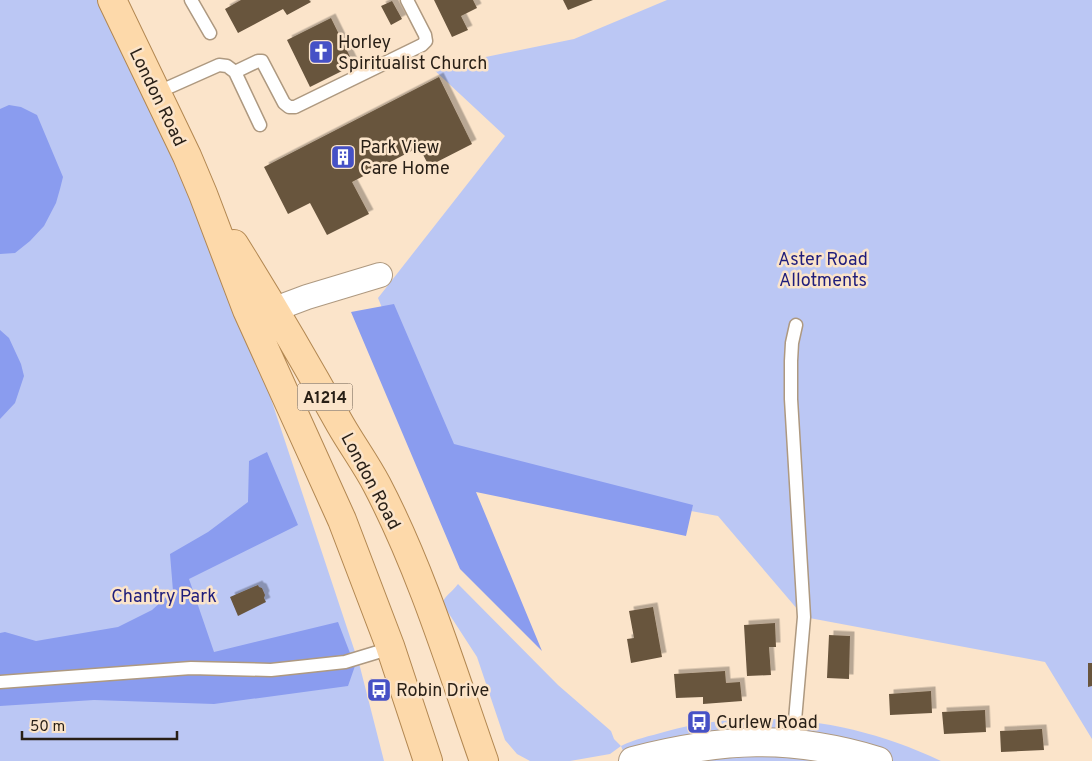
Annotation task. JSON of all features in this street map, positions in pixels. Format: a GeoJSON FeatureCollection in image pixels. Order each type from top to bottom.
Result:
{"type":"FeatureCollection","features":[{"type":"Feature","properties":{"kind":"main road","name":"London Road"},"geometry":{"type":"LineString","coordinates":[[112,0],[203,194],[247,310],[324,480],[390,646],[427,760]]}},
{"type":"Feature","properties":{"kind":"main road","name":"London Road"},"geometry":{"type":"LineString","coordinates":[[203,194],[275,309],[377,485],[430,610],[484,761]]}},
{"type":"Feature","properties":{"kind":"main road"},"geometry":{"type":"LineString","coordinates":[[430,610],[447,630],[462,654],[485,710],[498,752],[505,761]]}},
{"type":"Feature","properties":{"kind":"street"},"geometry":{"type":"LineString","coordinates":[[275,309],[307,297],[380,275]]}},
{"type":"Feature","properties":{"kind":"street"},"geometry":{"type":"LineString","coordinates":[[634,761],[721,743],[755,742],[809,750],[848,753],[878,761]]}},
{"type":"Feature","properties":{"kind":"lane"},"geometry":{"type":"LineString","coordinates":[[192,0],[210,33]]}},
{"type":"Feature","properties":{"kind":"lane"},"geometry":{"type":"LineString","coordinates":[[235,72],[258,61],[262,61],[284,103],[289,107],[296,106],[422,45],[426,41],[425,35],[408,0]]}},
{"type":"Feature","properties":{"kind":"lane"},"geometry":{"type":"LineString","coordinates":[[156,93],[219,65],[227,66],[235,72],[260,125]]}},
{"type":"Feature","properties":{"kind":"lane"},"geometry":{"type":"LineString","coordinates":[[796,325],[791,352],[791,400],[804,617],[809,750]]}},
{"type":"Feature","properties":{"kind":"lane"},"geometry":{"type":"LineString","coordinates":[[0,682],[190,668],[271,670],[345,662],[378,652],[390,646]]}},
{"type":"Feature","properties":{"kind":"green space","name":"Chantry Park"},"geometry":{"type":"Polygon","coordinates":[[[0,0],[112,0],[203,194],[360,667],[384,761],[0,761],[0,0]]]}},
{"type":"Feature","properties":{"kind":"green space","name":"Aster Road Allotments"},"geometry":{"type":"Polygon","coordinates":[[[667,0],[1092,0],[1092,739],[1045,662],[804,617],[718,516],[502,476],[437,443],[378,298],[505,136],[432,68],[574,39],[667,0]]]}},
{"type":"Feature","properties":{"kind":"green space"},"geometry":{"type":"Polygon","coordinates":[[[458,584],[558,685],[611,731],[614,739],[621,746],[610,754],[570,761],[530,761],[517,754],[505,740],[477,657],[442,603],[458,584]]]}},
{"type":"Feature","properties":{"kind":"green space"},"geometry":{"type":"Polygon","coordinates":[[[770,719],[805,721],[840,727],[908,747],[941,761],[627,761],[621,746],[648,736],[699,724],[770,719]]]}},
{"type":"Feature","properties":{"kind":"shaded area"},"geometry":{"type":"Polygon","coordinates":[[[9,105],[21,107],[37,115],[63,177],[56,203],[44,226],[15,253],[0,254],[0,109],[9,105]]]}},
{"type":"Feature","properties":{"kind":"shaded area"},"geometry":{"type":"Polygon","coordinates":[[[394,304],[454,444],[693,505],[686,536],[476,492],[542,651],[460,569],[351,312],[394,304]]]}},
{"type":"Feature","properties":{"kind":"shaded area"},"geometry":{"type":"Polygon","coordinates":[[[0,330],[9,338],[21,364],[24,376],[15,403],[0,419],[0,330]]]}},
{"type":"Feature","properties":{"kind":"shaded area"},"geometry":{"type":"Polygon","coordinates":[[[267,452],[298,525],[189,579],[214,652],[338,622],[355,666],[348,686],[214,704],[94,700],[0,706],[0,633],[5,632],[36,641],[118,627],[152,610],[173,591],[170,554],[208,532],[248,502],[249,461],[267,452]]]}},
{"type":"Feature","properties":{"kind":"building"},"geometry":{"type":"Polygon","coordinates":[[[241,0],[309,0],[311,2],[287,15],[283,9],[238,33],[225,9],[241,0]]]}},
{"type":"Feature","properties":{"kind":"building"},"geometry":{"type":"Polygon","coordinates":[[[434,0],[473,0],[477,8],[461,16],[468,30],[452,37],[434,0]]]}},
{"type":"Feature","properties":{"kind":"building"},"geometry":{"type":"Polygon","coordinates":[[[563,0],[593,0],[568,10],[563,0]]]}},
{"type":"Feature","properties":{"kind":"building"},"geometry":{"type":"Polygon","coordinates":[[[392,1],[402,19],[391,25],[381,6],[392,1]]]}},
{"type":"Feature","properties":{"kind":"building","name":"Horley Spiritualist Church"},"geometry":{"type":"Polygon","coordinates":[[[331,18],[354,65],[310,87],[287,40],[331,18]]]}},
{"type":"Feature","properties":{"kind":"building","name":"Park View Care Home"},"geometry":{"type":"Polygon","coordinates":[[[439,77],[472,144],[429,166],[419,147],[352,182],[369,214],[327,235],[310,203],[288,214],[264,167],[439,77]]]}},
{"type":"Feature","properties":{"kind":"building"},"geometry":{"type":"Polygon","coordinates":[[[258,585],[262,588],[266,602],[238,616],[230,597],[258,585]]]}},
{"type":"Feature","properties":{"kind":"building"},"geometry":{"type":"Polygon","coordinates":[[[653,607],[662,657],[631,663],[627,639],[634,638],[629,611],[653,607]]]}},
{"type":"Feature","properties":{"kind":"building"},"geometry":{"type":"Polygon","coordinates":[[[775,623],[776,647],[769,647],[771,675],[747,676],[744,625],[775,623]]]}},
{"type":"Feature","properties":{"kind":"building"},"geometry":{"type":"Polygon","coordinates":[[[829,635],[850,636],[849,679],[827,678],[829,635]]]}},
{"type":"Feature","properties":{"kind":"building"},"geometry":{"type":"Polygon","coordinates":[[[1088,663],[1092,663],[1092,686],[1088,687],[1088,663]]]}},
{"type":"Feature","properties":{"kind":"building"},"geometry":{"type":"Polygon","coordinates":[[[725,671],[726,683],[740,682],[742,701],[703,704],[703,697],[676,698],[674,674],[725,671]]]}},
{"type":"Feature","properties":{"kind":"building"},"geometry":{"type":"Polygon","coordinates":[[[931,691],[932,713],[890,715],[889,694],[931,691]]]}},
{"type":"Feature","properties":{"kind":"building"},"geometry":{"type":"Polygon","coordinates":[[[985,710],[986,732],[944,734],[942,712],[985,710]]]}},
{"type":"Feature","properties":{"kind":"building"},"geometry":{"type":"Polygon","coordinates":[[[1042,729],[1044,750],[1001,752],[1000,731],[1042,729]]]}},
{"type":"Feature","properties":{"kind":"place","name":"Horley Spiritualist Church"},"geometry":{"type":"Point","coordinates":[321,52]}},
{"type":"Feature","properties":{"kind":"place","name":"Park View Care Home"},"geometry":{"type":"Point","coordinates":[343,157]}},
{"type":"Feature","properties":{"kind":"place","name":"Robin Drive"},"geometry":{"type":"Point","coordinates":[379,690]}},
{"type":"Feature","properties":{"kind":"place","name":"Curlew Road"},"geometry":{"type":"Point","coordinates":[699,722]}}]}
